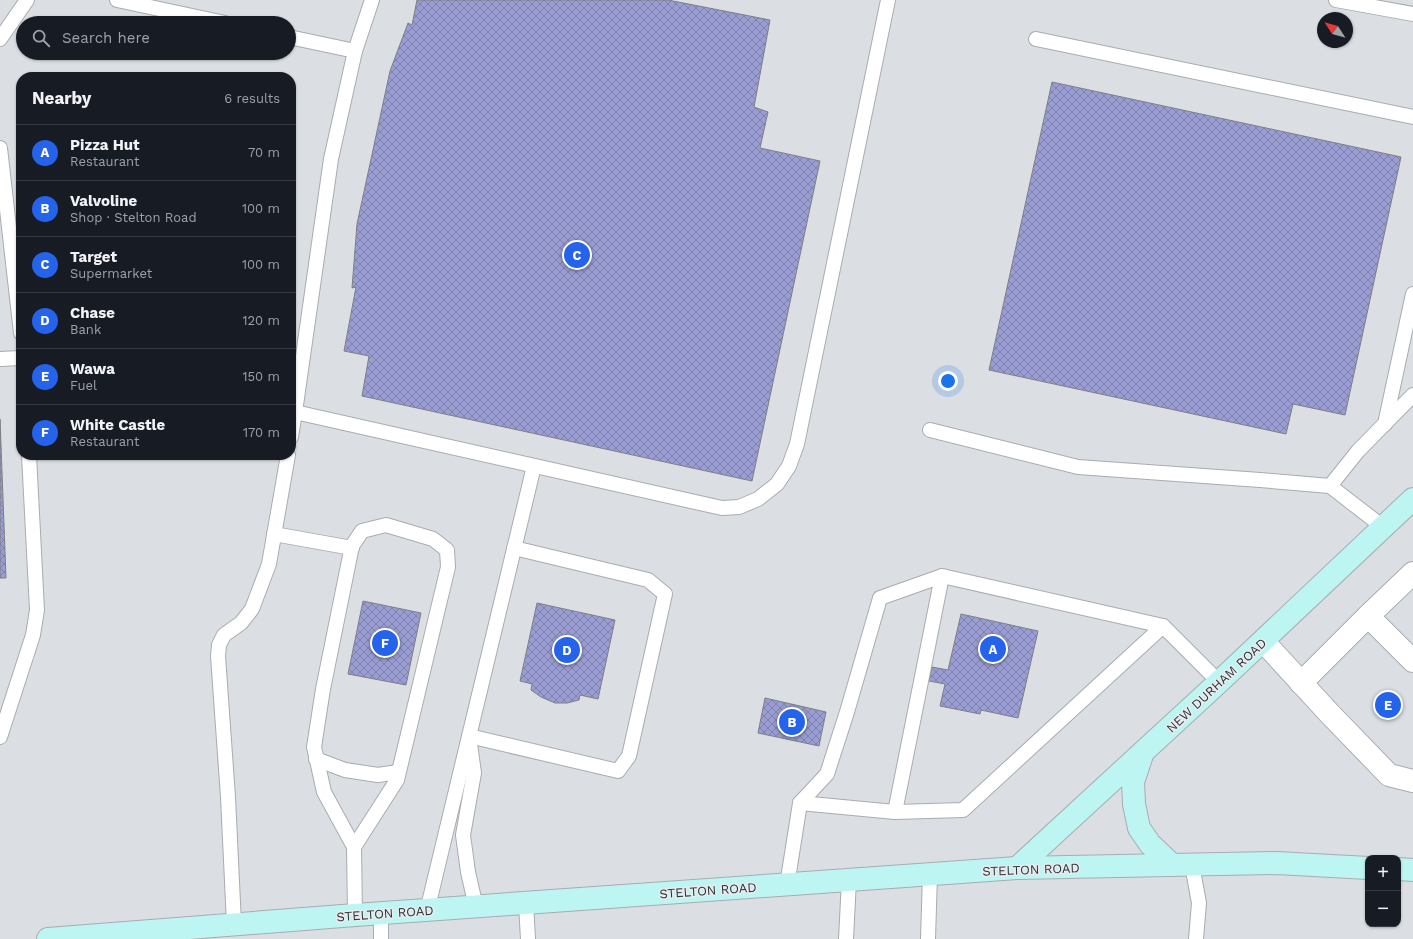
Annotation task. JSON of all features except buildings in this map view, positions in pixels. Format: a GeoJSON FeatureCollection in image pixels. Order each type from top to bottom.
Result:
{"type":"FeatureCollection","features":[{"type":"Feature","properties":{"kind":"main road","name":"NEW DURHAM ROAD"},"geometry":{"type":"LineString","coordinates":[[1017,868],[1142,754],[1413,499]]}},
{"type":"Feature","properties":{"kind":"main road"},"geometry":{"type":"LineString","coordinates":[[1142,754],[1133,782],[1134,804],[1139,828],[1150,844],[1182,865]]}},
{"type":"Feature","properties":{"kind":"main road","name":"STELTON ROAD"},"geometry":{"type":"LineString","coordinates":[[48,939],[381,913],[526,904],[1017,868],[1276,863],[1365,868]]}},
{"type":"Feature","properties":{"kind":"main road"},"geometry":{"type":"LineString","coordinates":[[1401,869],[1413,870]]}},
{"type":"Feature","properties":{"kind":"street"},"geometry":{"type":"LineString","coordinates":[[1301,683],[1413,573]]}},
{"type":"Feature","properties":{"kind":"street"},"geometry":{"type":"LineString","coordinates":[[1368,616],[1413,661]]}},
{"type":"Feature","properties":{"kind":"street"},"geometry":{"type":"LineString","coordinates":[[1263,641],[1329,714],[1388,775],[1413,780]]}},
{"type":"Feature","properties":{"kind":"lane"},"geometry":{"type":"LineString","coordinates":[[0,39],[27,0]]}},
{"type":"Feature","properties":{"kind":"lane"},"geometry":{"type":"LineString","coordinates":[[117,0],[192,16]]}},
{"type":"Feature","properties":{"kind":"lane"},"geometry":{"type":"LineString","coordinates":[[296,392],[331,159],[355,51],[372,0]]}},
{"type":"Feature","properties":{"kind":"lane"},"geometry":{"type":"LineString","coordinates":[[296,413],[722,508],[739,507],[758,499],[778,484],[789,466],[797,444],[888,0]]}},
{"type":"Feature","properties":{"kind":"lane"},"geometry":{"type":"LineString","coordinates":[[1336,0],[1413,14]]}},
{"type":"Feature","properties":{"kind":"lane"},"geometry":{"type":"LineString","coordinates":[[296,38],[355,51]]}},
{"type":"Feature","properties":{"kind":"lane"},"geometry":{"type":"LineString","coordinates":[[1036,39],[1413,117]]}},
{"type":"Feature","properties":{"kind":"lane"},"geometry":{"type":"LineString","coordinates":[[0,148],[16,289]]}},
{"type":"Feature","properties":{"kind":"lane"},"geometry":{"type":"LineString","coordinates":[[1385,424],[1413,294]]}},
{"type":"Feature","properties":{"kind":"lane"},"geometry":{"type":"LineString","coordinates":[[0,359],[16,358]]}},
{"type":"Feature","properties":{"kind":"lane"},"geometry":{"type":"LineString","coordinates":[[1330,486],[1358,451],[1413,395]]}},
{"type":"Feature","properties":{"kind":"lane"},"geometry":{"type":"LineString","coordinates":[[930,430],[1078,467],[1330,486],[1383,527]]}},
{"type":"Feature","properties":{"kind":"lane"},"geometry":{"type":"LineString","coordinates":[[0,737],[33,635],[37,610],[28,460]]}},
{"type":"Feature","properties":{"kind":"lane"},"geometry":{"type":"LineString","coordinates":[[234,924],[228,797],[218,656],[219,645],[224,635],[241,623],[252,609],[269,564],[287,460]]}},
{"type":"Feature","properties":{"kind":"lane"},"geometry":{"type":"LineString","coordinates":[[427,911],[534,466]]}},
{"type":"Feature","properties":{"kind":"lane"},"geometry":{"type":"LineString","coordinates":[[354,847],[397,780],[448,567],[447,550],[433,539],[386,525],[362,531],[352,548],[323,689],[314,747],[324,792],[354,847],[355,915]]}},
{"type":"Feature","properties":{"kind":"lane"},"geometry":{"type":"LineString","coordinates":[[274,534],[352,548]]}},
{"type":"Feature","properties":{"kind":"lane"},"geometry":{"type":"LineString","coordinates":[[469,736],[618,771],[629,756],[665,594],[648,580],[514,548]]}},
{"type":"Feature","properties":{"kind":"lane"},"geometry":{"type":"LineString","coordinates":[[895,812],[942,576]]}},
{"type":"Feature","properties":{"kind":"lane"},"geometry":{"type":"LineString","coordinates":[[787,885],[800,803],[827,774],[847,712],[880,598],[942,576],[1163,626],[1219,682]]}},
{"type":"Feature","properties":{"kind":"lane"},"geometry":{"type":"LineString","coordinates":[[800,803],[895,812],[963,810],[1163,626]]}},
{"type":"Feature","properties":{"kind":"lane"},"geometry":{"type":"LineString","coordinates":[[469,736],[474,773],[463,835],[468,872],[476,907]]}},
{"type":"Feature","properties":{"kind":"lane"},"geometry":{"type":"LineString","coordinates":[[316,758],[346,770],[378,776],[398,772]]}},
{"type":"Feature","properties":{"kind":"lane"},"geometry":{"type":"LineString","coordinates":[[1182,865],[1199,903],[1196,939]]}},
{"type":"Feature","properties":{"kind":"lane"},"geometry":{"type":"LineString","coordinates":[[928,939],[930,875]]}},
{"type":"Feature","properties":{"kind":"lane"},"geometry":{"type":"LineString","coordinates":[[846,939],[849,880]]}},
{"type":"Feature","properties":{"kind":"lane"},"geometry":{"type":"LineString","coordinates":[[526,904],[528,939]]}},
{"type":"Feature","properties":{"kind":"lane"},"geometry":{"type":"LineString","coordinates":[[381,913],[381,939]]}},
{"type":"Feature","properties":{"kind":"place","name":"Target"},"geometry":{"type":"Point","coordinates":[577,255]}},
{"type":"Feature","properties":{"kind":"place","name":"White Castle"},"geometry":{"type":"Point","coordinates":[385,643]}},
{"type":"Feature","properties":{"kind":"place","name":"Pizza Hut"},"geometry":{"type":"Point","coordinates":[993,649]}},
{"type":"Feature","properties":{"kind":"place","name":"Chase"},"geometry":{"type":"Point","coordinates":[567,650]}},
{"type":"Feature","properties":{"kind":"place","name":"Wawa"},"geometry":{"type":"Point","coordinates":[1388,705]}},
{"type":"Feature","properties":{"kind":"place","name":"Valvoline"},"geometry":{"type":"Point","coordinates":[792,722]}}]}
